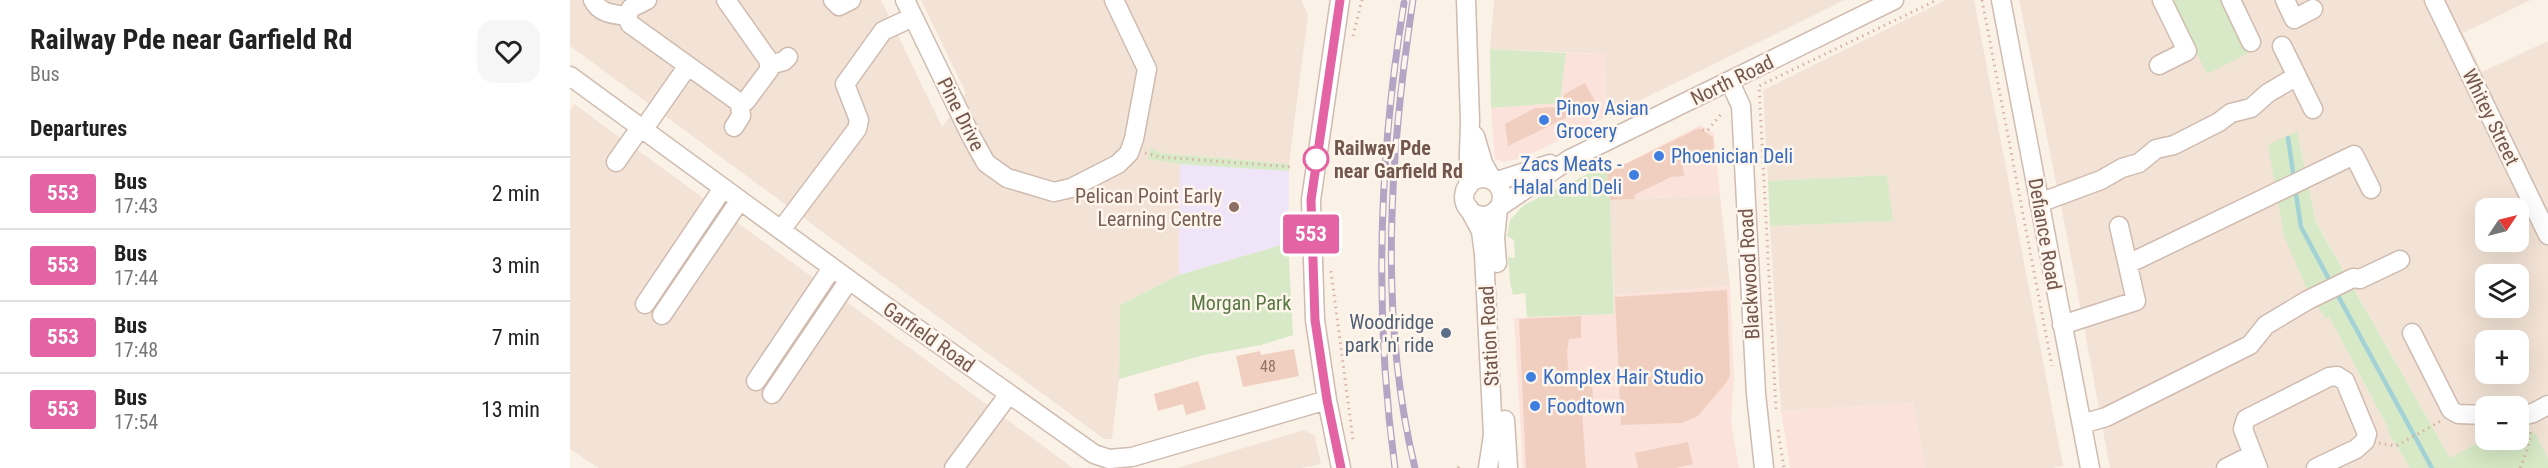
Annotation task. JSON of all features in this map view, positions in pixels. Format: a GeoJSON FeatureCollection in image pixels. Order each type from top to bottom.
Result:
{"type":"FeatureCollection","features":[{"type":"Feature","properties":{"kind":"street"},"geometry":{"type":"LineString","coordinates":[[593,0],[596,7],[605,13],[627,16]]}},
{"type":"Feature","properties":{"kind":"street"},"geometry":{"type":"LineString","coordinates":[[647,0],[631,8],[627,16],[630,24],[740,103]]}},
{"type":"Feature","properties":{"kind":"street"},"geometry":{"type":"LineString","coordinates":[[726,0],[769,61],[769,70],[746,101],[740,103]]}},
{"type":"Feature","properties":{"kind":"street"},"geometry":{"type":"LineString","coordinates":[[833,0],[839,6],[851,0]]}},
{"type":"Feature","properties":{"kind":"street","name":"Pine Drive"},"geometry":{"type":"LineString","coordinates":[[905,0],[970,136],[986,163],[1007,178],[1054,192],[1071,189],[1118,164],[1129,153]]}},
{"type":"Feature","properties":{"kind":"street"},"geometry":{"type":"LineString","coordinates":[[1114,0],[1147,69],[1134,139],[1129,153]]}},
{"type":"Feature","properties":{"kind":"street"},"geometry":{"type":"LineString","coordinates":[[1340,0],[1311,200],[1315,320],[1327,400],[1341,468]]}},
{"type":"Feature","properties":{"kind":"street"},"geometry":{"type":"LineString","coordinates":[[1466,0],[1470,120],[1468,187],[1465,199],[1468,207],[1481,216],[1491,214],[1499,208],[1502,194],[1483,163],[1470,120]]}},
{"type":"Feature","properties":{"kind":"street","name":"North Road"},"geometry":{"type":"LineString","coordinates":[[1499,208],[1570,159],[1894,0]]}},
{"type":"Feature","properties":{"kind":"street","name":"Defiance Road"},"geometry":{"type":"LineString","coordinates":[[2001,0],[2090,468]]}},
{"type":"Feature","properties":{"kind":"street"},"geometry":{"type":"LineString","coordinates":[[2159,65],[2187,51],[2162,0]]}},
{"type":"Feature","properties":{"kind":"street"},"geometry":{"type":"LineString","coordinates":[[2231,0],[2251,42]]}},
{"type":"Feature","properties":{"kind":"street"},"geometry":{"type":"LineString","coordinates":[[2285,0],[2294,19],[2313,9]]}},
{"type":"Feature","properties":{"kind":"street","name":"Whitey Street"},"geometry":{"type":"LineString","coordinates":[[2434,0],[2548,235]]}},
{"type":"Feature","properties":{"kind":"street"},"geometry":{"type":"LineString","coordinates":[[781,230],[857,129],[859,120],[845,84],[883,31],[913,17]]}},
{"type":"Feature","properties":{"kind":"street"},"geometry":{"type":"LineString","coordinates":[[2282,46],[2313,109]]}},
{"type":"Feature","properties":{"kind":"street"},"geometry":{"type":"LineString","coordinates":[[769,65],[784,61],[788,57]]}},
{"type":"Feature","properties":{"kind":"street"},"geometry":{"type":"LineString","coordinates":[[616,162],[687,67]]}},
{"type":"Feature","properties":{"kind":"street","name":"Garfield Road"},"geometry":{"type":"LineString","coordinates":[[570,76],[832,268],[1094,454],[1109,459],[1132,458],[1327,400]]}},
{"type":"Feature","properties":{"kind":"street"},"geometry":{"type":"LineString","coordinates":[[2039,203],[2102,180],[2122,168],[2139,163],[2156,149],[2174,145],[2219,122],[2231,113],[2251,108],[2268,93],[2297,76]]}},
{"type":"Feature","properties":{"kind":"street","name":"Blackwood Road"},"geometry":{"type":"LineString","coordinates":[[1730,82],[1741,106],[1755,382],[1764,468]]}},
{"type":"Feature","properties":{"kind":"street"},"geometry":{"type":"LineString","coordinates":[[734,127],[741,116],[740,103]]}},
{"type":"Feature","properties":{"kind":"street"},"geometry":{"type":"LineString","coordinates":[[2128,264],[2354,155],[2371,189]]}},
{"type":"Feature","properties":{"kind":"street","name":"North Road"},"geometry":{"type":"LineString","coordinates":[[1493,182],[1570,159]]}},
{"type":"Feature","properties":{"kind":"street"},"geometry":{"type":"LineString","coordinates":[[1468,187],[1479,179],[1493,182]]}},
{"type":"Feature","properties":{"kind":"street"},"geometry":{"type":"LineString","coordinates":[[645,304],[723,188]]}},
{"type":"Feature","properties":{"kind":"street"},"geometry":{"type":"LineString","coordinates":[[662,315],[740,200]]}},
{"type":"Feature","properties":{"kind":"street","name":"Station Road"},"geometry":{"type":"LineString","coordinates":[[1468,207],[1480,231],[1485,254],[1493,435],[1488,468]]}},
{"type":"Feature","properties":{"kind":"street","name":"Station Road"},"geometry":{"type":"LineString","coordinates":[[1499,208],[1495,238],[1508,468]]}},
{"type":"Feature","properties":{"kind":"street"},"geometry":{"type":"LineString","coordinates":[[2062,325],[2136,301],[2119,226]]}},
{"type":"Feature","properties":{"kind":"street"},"geometry":{"type":"LineString","coordinates":[[2082,424],[2106,417],[2250,345],[2266,325],[2308,300],[2353,278],[2360,279],[2400,260]]}},
{"type":"Feature","properties":{"kind":"street"},"geometry":{"type":"LineString","coordinates":[[756,381],[832,268]]}},
{"type":"Feature","properties":{"kind":"street"},"geometry":{"type":"LineString","coordinates":[[772,394],[849,280]]}},
{"type":"Feature","properties":{"kind":"street"},"geometry":{"type":"LineString","coordinates":[[2412,333],[2451,410],[2458,414],[2475,415]]}},
{"type":"Feature","properties":{"kind":"street"},"geometry":{"type":"LineString","coordinates":[[2226,468],[2255,461],[2243,429],[2246,419],[2329,377],[2337,376],[2345,381],[2367,434],[2366,441],[2316,468]]}},
{"type":"Feature","properties":{"kind":"street"},"geometry":{"type":"LineString","coordinates":[[954,468],[1009,394]]}},
{"type":"Feature","properties":{"kind":"path"},"geometry":{"type":"LineString","coordinates":[[1350,46],[1362,0]]}},
{"type":"Feature","properties":{"kind":"path"},"geometry":{"type":"LineString","coordinates":[[1776,418],[1759,87],[1937,0]]}},
{"type":"Feature","properties":{"kind":"path"},"geometry":{"type":"LineString","coordinates":[[1982,0],[2054,374]]}},
{"type":"Feature","properties":{"kind":"path"},"geometry":{"type":"LineString","coordinates":[[1702,130],[1708,130],[1722,113]]}},
{"type":"Feature","properties":{"kind":"path"},"geometry":{"type":"LineString","coordinates":[[1129,153],[1144,152],[1160,157],[1293,167]]}},
{"type":"Feature","properties":{"kind":"path"},"geometry":{"type":"LineString","coordinates":[[1330,263],[1354,445]]}},
{"type":"Feature","properties":{"kind":"path"},"geometry":{"type":"LineString","coordinates":[[2520,468],[2528,448],[2533,412]]}},
{"type":"Feature","properties":{"kind":"path"},"geometry":{"type":"LineString","coordinates":[[1777,425],[1784,468]]}},
{"type":"Feature","properties":{"kind":"path"},"geometry":{"type":"LineString","coordinates":[[2396,446],[2432,426]]}},
{"type":"Feature","properties":{"kind":"shaded area"},"geometry":{"type":"Polygon","coordinates":[[[570,0],[881,0],[942,127],[966,93],[921,0],[1301,0],[1308,15],[1289,164],[1159,153],[1151,147],[1147,159],[1180,164],[1179,275],[1120,305],[1119,379],[1112,439],[1104,439],[570,46],[570,0]]]}},
{"type":"Feature","properties":{"kind":"shaded area"},"geometry":{"type":"Polygon","coordinates":[[[1494,0],[1845,0],[1606,117],[1605,54],[1490,49],[1494,0]]]}},
{"type":"Feature","properties":{"kind":"shaded area"},"geometry":{"type":"Polygon","coordinates":[[[1946,0],[1974,0],[2063,466],[2051,468],[1925,468],[1913,403],[1781,411],[1770,226],[1892,221],[1887,175],[1768,181],[1763,90],[1946,0]]]}},
{"type":"Feature","properties":{"kind":"shaded area"},"geometry":{"type":"Polygon","coordinates":[[[2019,0],[2171,0],[2247,53],[2221,0],[2531,0],[2463,33],[2482,72],[2548,41],[2548,458],[2535,433],[2529,432],[2529,396],[2475,396],[2475,444],[2450,458],[2316,221],[2297,131],[2326,319],[2329,317],[2387,426],[2389,434],[2410,468],[2110,468],[2068,241],[2019,0]]]}},
{"type":"Feature","properties":{"kind":"shaded area"},"geometry":{"type":"Polygon","coordinates":[[[1566,53],[1605,54],[1606,117],[1523,158],[1504,162],[1495,159],[1491,108],[1560,103],[1566,53]]]}},
{"type":"Feature","properties":{"kind":"shaded area"},"geometry":{"type":"Polygon","coordinates":[[[574,104],[1073,468],[599,468],[570,449],[570,111],[574,104]]]}},
{"type":"Feature","properties":{"kind":"shaded area"},"geometry":{"type":"Polygon","coordinates":[[[1701,125],[1714,134],[1720,195],[1610,200],[1607,173],[1701,125]]]}},
{"type":"Feature","properties":{"kind":"shaded area","name":"Pelican Point Early Learning Centre"},"geometry":{"type":"Polygon","coordinates":[[[1180,164],[1289,171],[1288,243],[1179,275],[1180,164]]]}},
{"type":"Feature","properties":{"kind":"shaded area"},"geometry":{"type":"Polygon","coordinates":[[[1720,195],[1730,286],[1614,295],[1610,200],[1720,195]]]}},
{"type":"Feature","properties":{"kind":"shaded area"},"geometry":{"type":"Polygon","coordinates":[[[1730,286],[1734,377],[1731,422],[1739,468],[1523,468],[1514,318],[1614,314],[1614,295],[1730,286]]]}},
{"type":"Feature","properties":{"kind":"shaded area"},"geometry":{"type":"Polygon","coordinates":[[[1913,403],[1925,468],[1790,468],[1781,411],[1913,403]]]}},
{"type":"Feature","properties":{"kind":"shaded area"},"geometry":{"type":"Polygon","coordinates":[[[1304,430],[1315,436],[1321,464],[1302,468],[1177,468],[1304,430]]]}},
{"type":"Feature","properties":{"kind":"green space"},"geometry":{"type":"Polygon","coordinates":[[[2171,0],[2221,0],[2248,53],[2207,74],[2171,0]]]}},
{"type":"Feature","properties":{"kind":"green space"},"geometry":{"type":"Polygon","coordinates":[[[1490,49],[1566,53],[1560,103],[1491,108],[1490,49]]]}},
{"type":"Feature","properties":{"kind":"green space"},"geometry":{"type":"Polygon","coordinates":[[[2297,131],[2316,222],[2450,458],[2475,444],[2475,450],[2529,450],[2529,432],[2535,433],[2548,458],[2548,468],[2410,468],[2389,434],[2387,426],[2329,317],[2326,319],[2308,292],[2284,236],[2268,145],[2297,131]]]}},
{"type":"Feature","properties":{"kind":"green space"},"geometry":{"type":"Polygon","coordinates":[[[1151,147],[1159,153],[1289,164],[1289,171],[1180,164],[1147,159],[1151,147]]]}},
{"type":"Feature","properties":{"kind":"green space"},"geometry":{"type":"Polygon","coordinates":[[[1602,167],[1607,173],[1610,200],[1614,314],[1527,317],[1525,293],[1513,295],[1510,282],[1508,257],[1515,258],[1514,240],[1507,236],[1510,220],[1524,205],[1602,167]]]}},
{"type":"Feature","properties":{"kind":"green space"},"geometry":{"type":"Polygon","coordinates":[[[1887,175],[1893,221],[1770,226],[1768,181],[1887,175]]]}},
{"type":"Feature","properties":{"kind":"green space","name":"Morgan Park"},"geometry":{"type":"Polygon","coordinates":[[[1288,243],[1293,335],[1261,345],[1204,355],[1119,379],[1120,305],[1179,275],[1288,243]]]}},
{"type":"Feature","properties":{"kind":"building"},"geometry":{"type":"Polygon","coordinates":[[[1585,83],[1596,103],[1508,146],[1505,124],[1535,108],[1563,107],[1564,94],[1585,83]]]}},
{"type":"Feature","properties":{"kind":"building"},"geometry":{"type":"Polygon","coordinates":[[[1699,128],[1713,137],[1714,158],[1682,159],[1684,176],[1671,177],[1634,195],[1635,199],[1610,200],[1607,173],[1699,128]]]}},
{"type":"Feature","properties":{"kind":"building"},"geometry":{"type":"Polygon","coordinates":[[[1727,290],[1730,375],[1726,383],[1698,416],[1681,423],[1621,425],[1615,297],[1727,290]]]}},
{"type":"Feature","properties":{"kind":"building"},"geometry":{"type":"Polygon","coordinates":[[[1581,316],[1581,338],[1569,339],[1567,351],[1569,384],[1592,383],[1594,413],[1582,413],[1586,468],[1526,468],[1519,319],[1581,316]]]}},
{"type":"Feature","properties":{"kind":"building"},"geometry":{"type":"Polygon","coordinates":[[[1294,349],[1299,376],[1243,387],[1236,356],[1260,351],[1261,355],[1294,349]]]}},
{"type":"Feature","properties":{"kind":"building"},"geometry":{"type":"Polygon","coordinates":[[[1198,381],[1206,409],[1186,415],[1183,404],[1158,411],[1154,394],[1198,381]]]}},
{"type":"Feature","properties":{"kind":"building"},"geometry":{"type":"Polygon","coordinates":[[[1688,442],[1693,464],[1676,468],[1638,468],[1635,453],[1688,442]]]}},
{"type":"Feature","properties":{"kind":"waterway"},"geometry":{"type":"LineString","coordinates":[[2288,138],[2294,179]]}},
{"type":"Feature","properties":{"kind":"waterway"},"geometry":{"type":"LineString","coordinates":[[2295,188],[2301,227],[2332,285]]}},
{"type":"Feature","properties":{"kind":"waterway"},"geometry":{"type":"LineString","coordinates":[[2336,292],[2432,468]]}},
{"type":"Feature","properties":{"kind":"railway"},"geometry":{"type":"LineString","coordinates":[[1413,0],[1398,116],[1394,175],[1392,293],[1403,411],[1415,468]]}},
{"type":"Feature","properties":{"kind":"railway"},"geometry":{"type":"LineString","coordinates":[[1395,468],[1384,352],[1382,235],[1389,119],[1404,3]]}},
{"type":"Feature","properties":{"kind":"bus line","name":"553"},"geometry":{"type":"LineString","coordinates":[[1340,0],[1311,200],[1315,320],[1327,400],[1341,468]]}},
{"type":"Feature","properties":{"kind":"place","name":"Pinoy Asian Grocery"},"geometry":{"type":"Point","coordinates":[1544,120]}},
{"type":"Feature","properties":{"kind":"place","name":"Phoenician Deli"},"geometry":{"type":"Point","coordinates":[1659,156]}},
{"type":"Feature","properties":{"kind":"place","name":"Railway Pde near Garfield Rd"},"geometry":{"type":"Point","coordinates":[1316,159]}},
{"type":"Feature","properties":{"kind":"place","name":"Zacs Meats - Halal and Deli"},"geometry":{"type":"Point","coordinates":[1634,175]}},
{"type":"Feature","properties":{"kind":"place","name":"Pelican Point Early Learning Centre"},"geometry":{"type":"Point","coordinates":[1234,207]}},
{"type":"Feature","properties":{"kind":"place","name":"Woodridge park 'n' ride"},"geometry":{"type":"Point","coordinates":[1446,333]}},
{"type":"Feature","properties":{"kind":"place","name":"Komplex Hair Studio"},"geometry":{"type":"Point","coordinates":[1531,377]}},
{"type":"Feature","properties":{"kind":"place","name":"Foodtown"},"geometry":{"type":"Point","coordinates":[1535,406]}}]}
